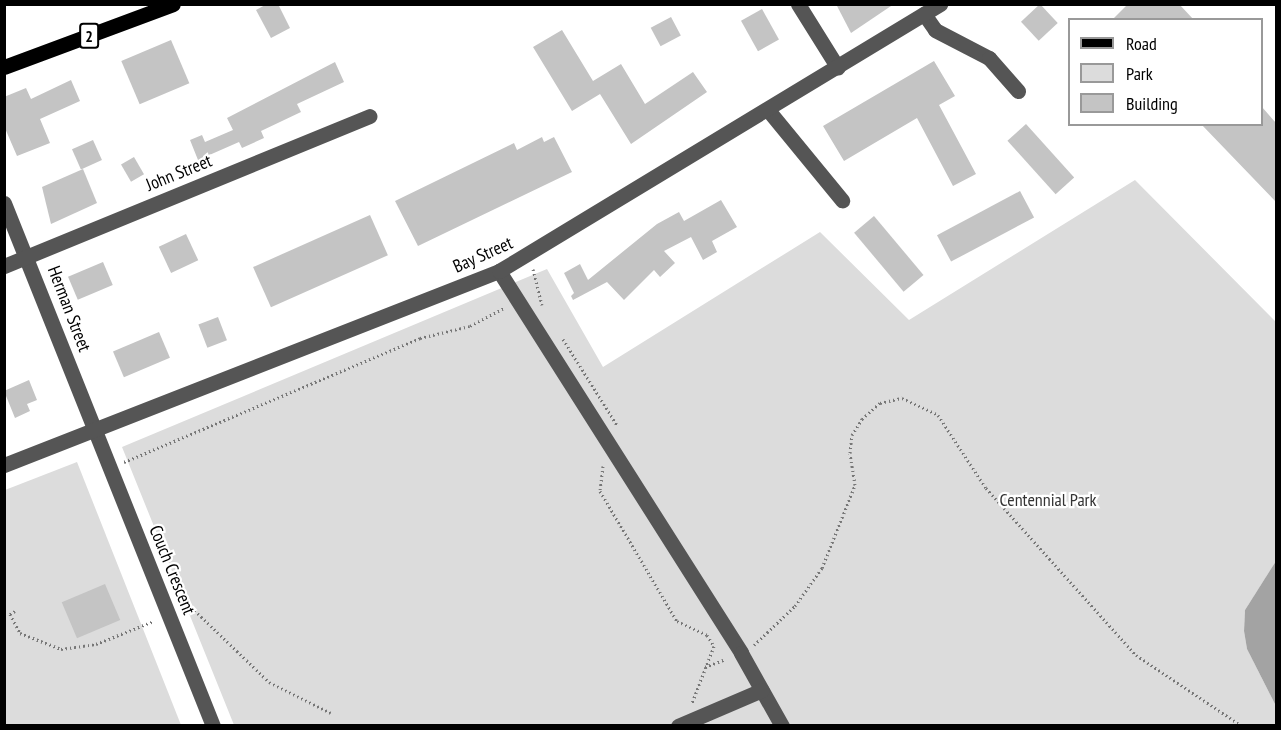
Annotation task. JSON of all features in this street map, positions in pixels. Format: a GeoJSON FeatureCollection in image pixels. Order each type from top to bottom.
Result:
{"type":"FeatureCollection","features":[{"type":"Feature","properties":{"kind":"main road","name":"2"},"geometry":{"type":"LineString","coordinates":[[4,67],[173,4]]}},
{"type":"Feature","properties":{"kind":"street"},"geometry":{"type":"LineString","coordinates":[[798,4],[837,68]]}},
{"type":"Feature","properties":{"kind":"street","name":"Bay Street"},"geometry":{"type":"LineString","coordinates":[[4,465],[499,271],[940,4]]}},
{"type":"Feature","properties":{"kind":"street"},"geometry":{"type":"LineString","coordinates":[[924,14],[935,30],[989,58],[1018,91]]}},
{"type":"Feature","properties":{"kind":"street"},"geometry":{"type":"LineString","coordinates":[[768,110],[842,200]]}},
{"type":"Feature","properties":{"kind":"street","name":"John Street"},"geometry":{"type":"LineString","coordinates":[[4,266],[369,116]]}},
{"type":"Feature","properties":{"kind":"street","name":"Herman Street"},"geometry":{"type":"LineString","coordinates":[[4,203],[95,430]]}},
{"type":"Feature","properties":{"kind":"street"},"geometry":{"type":"LineString","coordinates":[[499,271],[741,653],[782,726]]}},
{"type":"Feature","properties":{"kind":"street","name":"Couch Crescent"},"geometry":{"type":"LineString","coordinates":[[95,430],[213,726]]}},
{"type":"Feature","properties":{"kind":"street"},"geometry":{"type":"LineString","coordinates":[[682,724],[762,690]]}},
{"type":"Feature","properties":{"kind":"path"},"geometry":{"type":"LineString","coordinates":[[123,462],[420,338],[470,326],[516,301]]}},
{"type":"Feature","properties":{"kind":"path"},"geometry":{"type":"LineString","coordinates":[[705,667],[741,653],[768,636],[822,568],[855,484],[852,435],[880,403],[902,398],[938,415],[986,488],[1136,655],[1242,726]]}},
{"type":"Feature","properties":{"kind":"green space","name":"Centennial Park"},"geometry":{"type":"Polygon","coordinates":[[[1135,180],[1276,322],[1276,561],[1245,610],[1244,631],[1247,649],[1276,706],[1276,725],[234,725],[122,447],[547,269],[603,367],[820,232],[909,320],[1135,180]]]}},
{"type":"Feature","properties":{"kind":"green space"},"geometry":{"type":"Polygon","coordinates":[[[77,462],[181,725],[5,726],[5,490],[77,462]]]}},
{"type":"Feature","properties":{"kind":"shaded area"},"geometry":{"type":"Polygon","coordinates":[[[1276,561],[1276,706],[1247,649],[1244,631],[1245,610],[1276,561]]]}},
{"type":"Feature","properties":{"kind":"building"},"geometry":{"type":"Polygon","coordinates":[[[267,4],[278,4],[290,28],[271,38],[256,10],[267,4]]]}},
{"type":"Feature","properties":{"kind":"building"},"geometry":{"type":"Polygon","coordinates":[[[836,4],[894,4],[851,33],[836,4]]]}},
{"type":"Feature","properties":{"kind":"building"},"geometry":{"type":"Polygon","coordinates":[[[1040,4],[1058,23],[1039,41],[1021,22],[1040,4]]]}},
{"type":"Feature","properties":{"kind":"building"},"geometry":{"type":"Polygon","coordinates":[[[1128,4],[1179,4],[1192,18],[1114,18],[1128,4]]]}},
{"type":"Feature","properties":{"kind":"building"},"geometry":{"type":"Polygon","coordinates":[[[762,9],[779,40],[758,51],[741,21],[762,9]]]}},
{"type":"Feature","properties":{"kind":"building"},"geometry":{"type":"Polygon","coordinates":[[[671,17],[681,36],[661,46],[651,28],[671,17]]]}},
{"type":"Feature","properties":{"kind":"building"},"geometry":{"type":"Polygon","coordinates":[[[562,30],[593,81],[621,64],[645,104],[693,72],[707,92],[631,144],[600,94],[572,111],[533,47],[562,30]]]}},
{"type":"Feature","properties":{"kind":"building"},"geometry":{"type":"Polygon","coordinates":[[[171,40],[189,83],[140,104],[121,61],[171,40]]]}},
{"type":"Feature","properties":{"kind":"building"},"geometry":{"type":"Polygon","coordinates":[[[934,61],[955,96],[939,105],[976,174],[953,186],[917,118],[844,161],[823,126],[934,61]]]}},
{"type":"Feature","properties":{"kind":"building"},"geometry":{"type":"Polygon","coordinates":[[[335,62],[344,82],[297,104],[301,112],[261,131],[264,138],[242,148],[239,142],[198,160],[190,140],[202,135],[205,142],[233,130],[227,118],[335,62]]]}},
{"type":"Feature","properties":{"kind":"building"},"geometry":{"type":"Polygon","coordinates":[[[71,80],[80,101],[40,119],[50,143],[17,156],[4,126],[4,97],[26,88],[31,99],[71,80]]]}},
{"type":"Feature","properties":{"kind":"building"},"geometry":{"type":"Polygon","coordinates":[[[1263,108],[1276,123],[1276,202],[1203,126],[1263,126],[1263,108]]]}},
{"type":"Feature","properties":{"kind":"building"},"geometry":{"type":"Polygon","coordinates":[[[1026,124],[1074,178],[1056,194],[1007,141],[1026,124]]]}},
{"type":"Feature","properties":{"kind":"building"},"geometry":{"type":"Polygon","coordinates":[[[542,137],[544,142],[554,137],[572,172],[418,246],[395,201],[514,143],[517,150],[542,137]]]}},
{"type":"Feature","properties":{"kind":"building"},"geometry":{"type":"Polygon","coordinates":[[[93,140],[102,160],[81,169],[72,149],[93,140]]]}},
{"type":"Feature","properties":{"kind":"building"},"geometry":{"type":"Polygon","coordinates":[[[134,157],[144,174],[131,182],[121,164],[134,157]]]}},
{"type":"Feature","properties":{"kind":"building"},"geometry":{"type":"Polygon","coordinates":[[[83,169],[97,203],[51,224],[42,187],[83,169]]]}},
{"type":"Feature","properties":{"kind":"building"},"geometry":{"type":"Polygon","coordinates":[[[1020,191],[1034,217],[951,262],[937,235],[1020,191]]]}},
{"type":"Feature","properties":{"kind":"building"},"geometry":{"type":"Polygon","coordinates":[[[721,200],[737,227],[712,241],[717,252],[703,260],[691,237],[664,251],[675,263],[660,277],[654,270],[624,300],[607,282],[573,300],[571,296],[574,293],[564,273],[580,264],[588,280],[657,224],[679,212],[684,221],[721,200]]]}},
{"type":"Feature","properties":{"kind":"building"},"geometry":{"type":"Polygon","coordinates":[[[370,215],[388,255],[271,307],[253,267],[370,215]]]}},
{"type":"Feature","properties":{"kind":"building"},"geometry":{"type":"Polygon","coordinates":[[[874,216],[923,275],[904,292],[854,233],[874,216]]]}},
{"type":"Feature","properties":{"kind":"building"},"geometry":{"type":"Polygon","coordinates":[[[186,234],[198,260],[171,273],[159,247],[186,234]]]}},
{"type":"Feature","properties":{"kind":"building"},"geometry":{"type":"Polygon","coordinates":[[[103,262],[113,285],[78,300],[68,277],[103,262]]]}},
{"type":"Feature","properties":{"kind":"building"},"geometry":{"type":"Polygon","coordinates":[[[218,317],[227,340],[207,348],[198,325],[218,317]]]}},
{"type":"Feature","properties":{"kind":"building"},"geometry":{"type":"Polygon","coordinates":[[[159,332],[170,358],[124,377],[113,352],[159,332]]]}},
{"type":"Feature","properties":{"kind":"building"},"geometry":{"type":"Polygon","coordinates":[[[29,380],[37,400],[27,404],[30,411],[15,418],[4,391],[29,380]]]}},
{"type":"Feature","properties":{"kind":"building"},"geometry":{"type":"Polygon","coordinates":[[[105,584],[120,620],[77,638],[62,602],[105,584]]]}}]}
